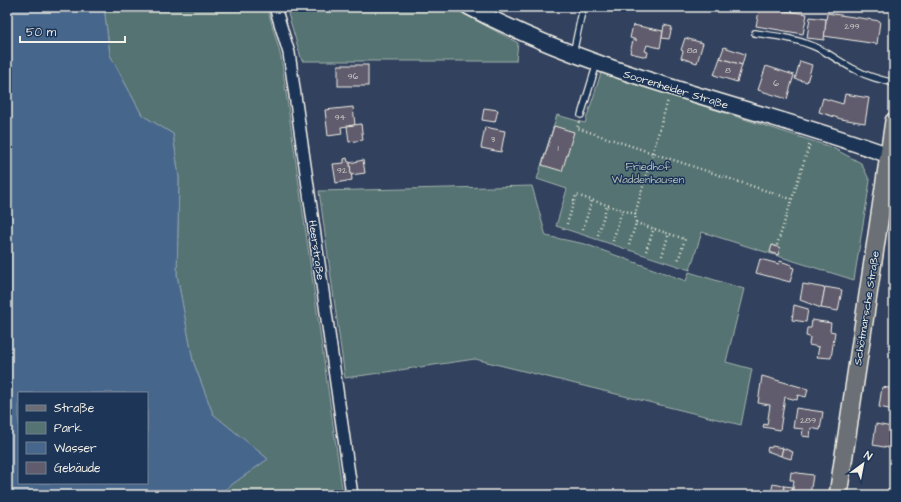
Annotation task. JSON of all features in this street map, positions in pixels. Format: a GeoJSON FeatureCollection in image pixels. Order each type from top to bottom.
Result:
{"type":"FeatureCollection","features":[{"type":"Feature","properties":{"kind":"main road","name":"Soorenheider Straße"},"geometry":{"type":"LineString","coordinates":[[469,7],[510,28],[573,55],[672,88],[892,156]]}},
{"type":"Feature","properties":{"kind":"main road","name":"Schötmarsche Straße"},"geometry":{"type":"LineString","coordinates":[[838,495],[892,156],[894,121]]}},
{"type":"Feature","properties":{"kind":"street","name":"Heerstraße"},"geometry":{"type":"LineString","coordinates":[[276,7],[289,53],[352,495]]}},
{"type":"Feature","properties":{"kind":"lane"},"geometry":{"type":"LineString","coordinates":[[573,55],[583,7]]}},
{"type":"Feature","properties":{"kind":"lane"},"geometry":{"type":"LineString","coordinates":[[755,33],[792,38],[834,56],[857,71],[876,79],[894,83]]}},
{"type":"Feature","properties":{"kind":"lane"},"geometry":{"type":"LineString","coordinates":[[581,115],[597,63]]}},
{"type":"Feature","properties":{"kind":"path"},"geometry":{"type":"LineString","coordinates":[[629,245],[636,223],[635,214],[672,88]]}},
{"type":"Feature","properties":{"kind":"path"},"geometry":{"type":"LineString","coordinates":[[581,115],[577,128],[791,199]]}},
{"type":"Feature","properties":{"kind":"path"},"geometry":{"type":"LineString","coordinates":[[777,245],[813,131]]}},
{"type":"Feature","properties":{"kind":"path"},"geometry":{"type":"LineString","coordinates":[[567,224],[576,195],[635,214]]}},
{"type":"Feature","properties":{"kind":"path"},"geometry":{"type":"LineString","coordinates":[[583,229],[592,200]]}},
{"type":"Feature","properties":{"kind":"path"},"geometry":{"type":"LineString","coordinates":[[598,235],[607,206]]}},
{"type":"Feature","properties":{"kind":"path"},"geometry":{"type":"LineString","coordinates":[[613,241],[622,210]]}},
{"type":"Feature","properties":{"kind":"path"},"geometry":{"type":"LineString","coordinates":[[636,223],[685,238],[678,261]]}},
{"type":"Feature","properties":{"kind":"path"},"geometry":{"type":"LineString","coordinates":[[646,251],[654,228]]}},
{"type":"Feature","properties":{"kind":"path"},"geometry":{"type":"LineString","coordinates":[[662,256],[669,233]]}},
{"type":"Feature","properties":{"kind":"green space"},"geometry":{"type":"Polygon","coordinates":[[[104,7],[267,7],[281,57],[343,495],[217,495],[268,459],[213,414],[193,361],[177,275],[179,178],[173,134],[142,115],[110,55],[104,7]]]}},
{"type":"Feature","properties":{"kind":"green space"},"geometry":{"type":"Polygon","coordinates":[[[286,7],[451,7],[518,43],[516,61],[302,61],[286,7]]]}},
{"type":"Feature","properties":{"kind":"green space","name":"Friedhof Waddenhausen"},"geometry":{"type":"Polygon","coordinates":[[[601,73],[831,147],[861,163],[870,181],[854,280],[702,232],[690,270],[556,226],[567,189],[537,179],[557,115],[585,123],[601,73]]]}},
{"type":"Feature","properties":{"kind":"green space"},"geometry":{"type":"Polygon","coordinates":[[[532,186],[546,236],[585,244],[686,281],[689,272],[744,289],[726,362],[752,369],[741,425],[475,359],[345,378],[319,191],[532,186]]]}},
{"type":"Feature","properties":{"kind":"water"},"geometry":{"type":"Polygon","coordinates":[[[7,7],[104,7],[110,55],[142,115],[173,134],[179,178],[177,275],[193,361],[213,414],[268,459],[217,495],[7,495],[7,7]]]}},
{"type":"Feature","properties":{"kind":"building"},"geometry":{"type":"Polygon","coordinates":[[[760,7],[807,14],[803,34],[756,26],[760,7]]]}},
{"type":"Feature","properties":{"kind":"building"},"geometry":{"type":"Polygon","coordinates":[[[827,13],[880,21],[877,44],[824,36],[827,13]]]}},
{"type":"Feature","properties":{"kind":"building"},"geometry":{"type":"Polygon","coordinates":[[[810,17],[826,19],[824,40],[807,38],[810,17]]]}},
{"type":"Feature","properties":{"kind":"building"},"geometry":{"type":"Polygon","coordinates":[[[633,25],[663,31],[660,48],[647,45],[645,51],[648,52],[647,57],[630,53],[633,40],[637,40],[630,38],[633,25]]]}},
{"type":"Feature","properties":{"kind":"building"},"geometry":{"type":"Polygon","coordinates":[[[664,25],[672,27],[669,39],[662,38],[664,25]]]}},
{"type":"Feature","properties":{"kind":"building"},"geometry":{"type":"Polygon","coordinates":[[[685,38],[703,43],[697,63],[681,58],[683,51],[681,50],[685,38]]]}},
{"type":"Feature","properties":{"kind":"building"},"geometry":{"type":"Polygon","coordinates":[[[724,47],[745,54],[742,65],[720,58],[724,47]]]}},
{"type":"Feature","properties":{"kind":"building"},"geometry":{"type":"Polygon","coordinates":[[[720,58],[742,65],[737,82],[714,75],[720,58]]]}},
{"type":"Feature","properties":{"kind":"building"},"geometry":{"type":"Polygon","coordinates":[[[800,61],[812,65],[807,82],[795,79],[800,61]]]}},
{"type":"Feature","properties":{"kind":"building"},"geometry":{"type":"Polygon","coordinates":[[[338,65],[368,65],[368,86],[338,86],[338,65]]]}},
{"type":"Feature","properties":{"kind":"building"},"geometry":{"type":"Polygon","coordinates":[[[766,66],[794,75],[787,99],[758,90],[766,66]]]}},
{"type":"Feature","properties":{"kind":"building"},"geometry":{"type":"Polygon","coordinates":[[[845,94],[869,98],[865,123],[841,119],[819,112],[823,98],[843,104],[845,94]]]}},
{"type":"Feature","properties":{"kind":"building"},"geometry":{"type":"Polygon","coordinates":[[[353,107],[355,125],[341,127],[342,134],[328,136],[325,110],[353,107]]]}},
{"type":"Feature","properties":{"kind":"building"},"geometry":{"type":"Polygon","coordinates":[[[484,108],[498,110],[495,122],[482,120],[484,108]]]}},
{"type":"Feature","properties":{"kind":"building"},"geometry":{"type":"Polygon","coordinates":[[[361,124],[363,140],[349,142],[347,126],[361,124]]]}},
{"type":"Feature","properties":{"kind":"building"},"geometry":{"type":"Polygon","coordinates":[[[554,126],[574,132],[562,171],[542,165],[554,126]]]}},
{"type":"Feature","properties":{"kind":"building"},"geometry":{"type":"Polygon","coordinates":[[[485,127],[505,131],[501,152],[481,148],[485,127]]]}},
{"type":"Feature","properties":{"kind":"building"},"geometry":{"type":"Polygon","coordinates":[[[347,158],[348,162],[350,162],[352,180],[336,183],[333,164],[344,163],[344,159],[347,158]]]}},
{"type":"Feature","properties":{"kind":"building"},"geometry":{"type":"Polygon","coordinates":[[[363,160],[365,173],[351,175],[350,163],[363,160]]]}},
{"type":"Feature","properties":{"kind":"building"},"geometry":{"type":"Polygon","coordinates":[[[772,245],[780,248],[778,255],[770,252],[772,245]]]}},
{"type":"Feature","properties":{"kind":"building"},"geometry":{"type":"Polygon","coordinates":[[[760,259],[779,264],[780,261],[792,265],[791,267],[794,268],[790,282],[756,273],[760,259]]]}},
{"type":"Feature","properties":{"kind":"building"},"geometry":{"type":"Polygon","coordinates":[[[803,284],[825,288],[821,308],[800,300],[803,284]]]}},
{"type":"Feature","properties":{"kind":"building"},"geometry":{"type":"Polygon","coordinates":[[[825,287],[842,290],[838,311],[821,308],[825,287]]]}},
{"type":"Feature","properties":{"kind":"building"},"geometry":{"type":"Polygon","coordinates":[[[794,305],[808,309],[806,322],[792,320],[794,305]]]}},
{"type":"Feature","properties":{"kind":"building"},"geometry":{"type":"Polygon","coordinates":[[[812,320],[831,323],[830,331],[835,332],[831,358],[817,357],[819,347],[809,345],[810,337],[806,336],[807,328],[811,328],[812,320]]]}},
{"type":"Feature","properties":{"kind":"building"},"geometry":{"type":"Polygon","coordinates":[[[762,376],[808,389],[806,397],[798,395],[797,400],[785,397],[780,430],[763,427],[764,424],[767,425],[770,405],[758,403],[762,376]]]}},
{"type":"Feature","properties":{"kind":"building"},"geometry":{"type":"Polygon","coordinates":[[[882,387],[894,389],[894,410],[879,407],[882,387]]]}},
{"type":"Feature","properties":{"kind":"building"},"geometry":{"type":"Polygon","coordinates":[[[796,408],[823,412],[820,430],[811,428],[810,437],[802,436],[803,429],[793,428],[796,408]]]}},
{"type":"Feature","properties":{"kind":"building"},"geometry":{"type":"Polygon","coordinates":[[[876,424],[892,427],[889,448],[873,445],[876,424]]]}},
{"type":"Feature","properties":{"kind":"building"},"geometry":{"type":"Polygon","coordinates":[[[772,446],[783,448],[781,456],[767,451],[768,447],[771,448],[772,446]]]}},
{"type":"Feature","properties":{"kind":"building"},"geometry":{"type":"Polygon","coordinates":[[[783,448],[793,452],[791,459],[781,456],[783,448]]]}},
{"type":"Feature","properties":{"kind":"building"},"geometry":{"type":"Polygon","coordinates":[[[791,472],[813,475],[810,495],[792,495],[794,480],[790,480],[791,472]]]}},
{"type":"Feature","properties":{"kind":"building"},"geometry":{"type":"Polygon","coordinates":[[[773,484],[784,486],[783,495],[771,493],[773,484]]]}},
{"type":"Feature","properties":{"kind":"building"},"geometry":{"type":"Polygon","coordinates":[[[784,486],[793,487],[792,495],[783,495],[784,486]]]}}]}
